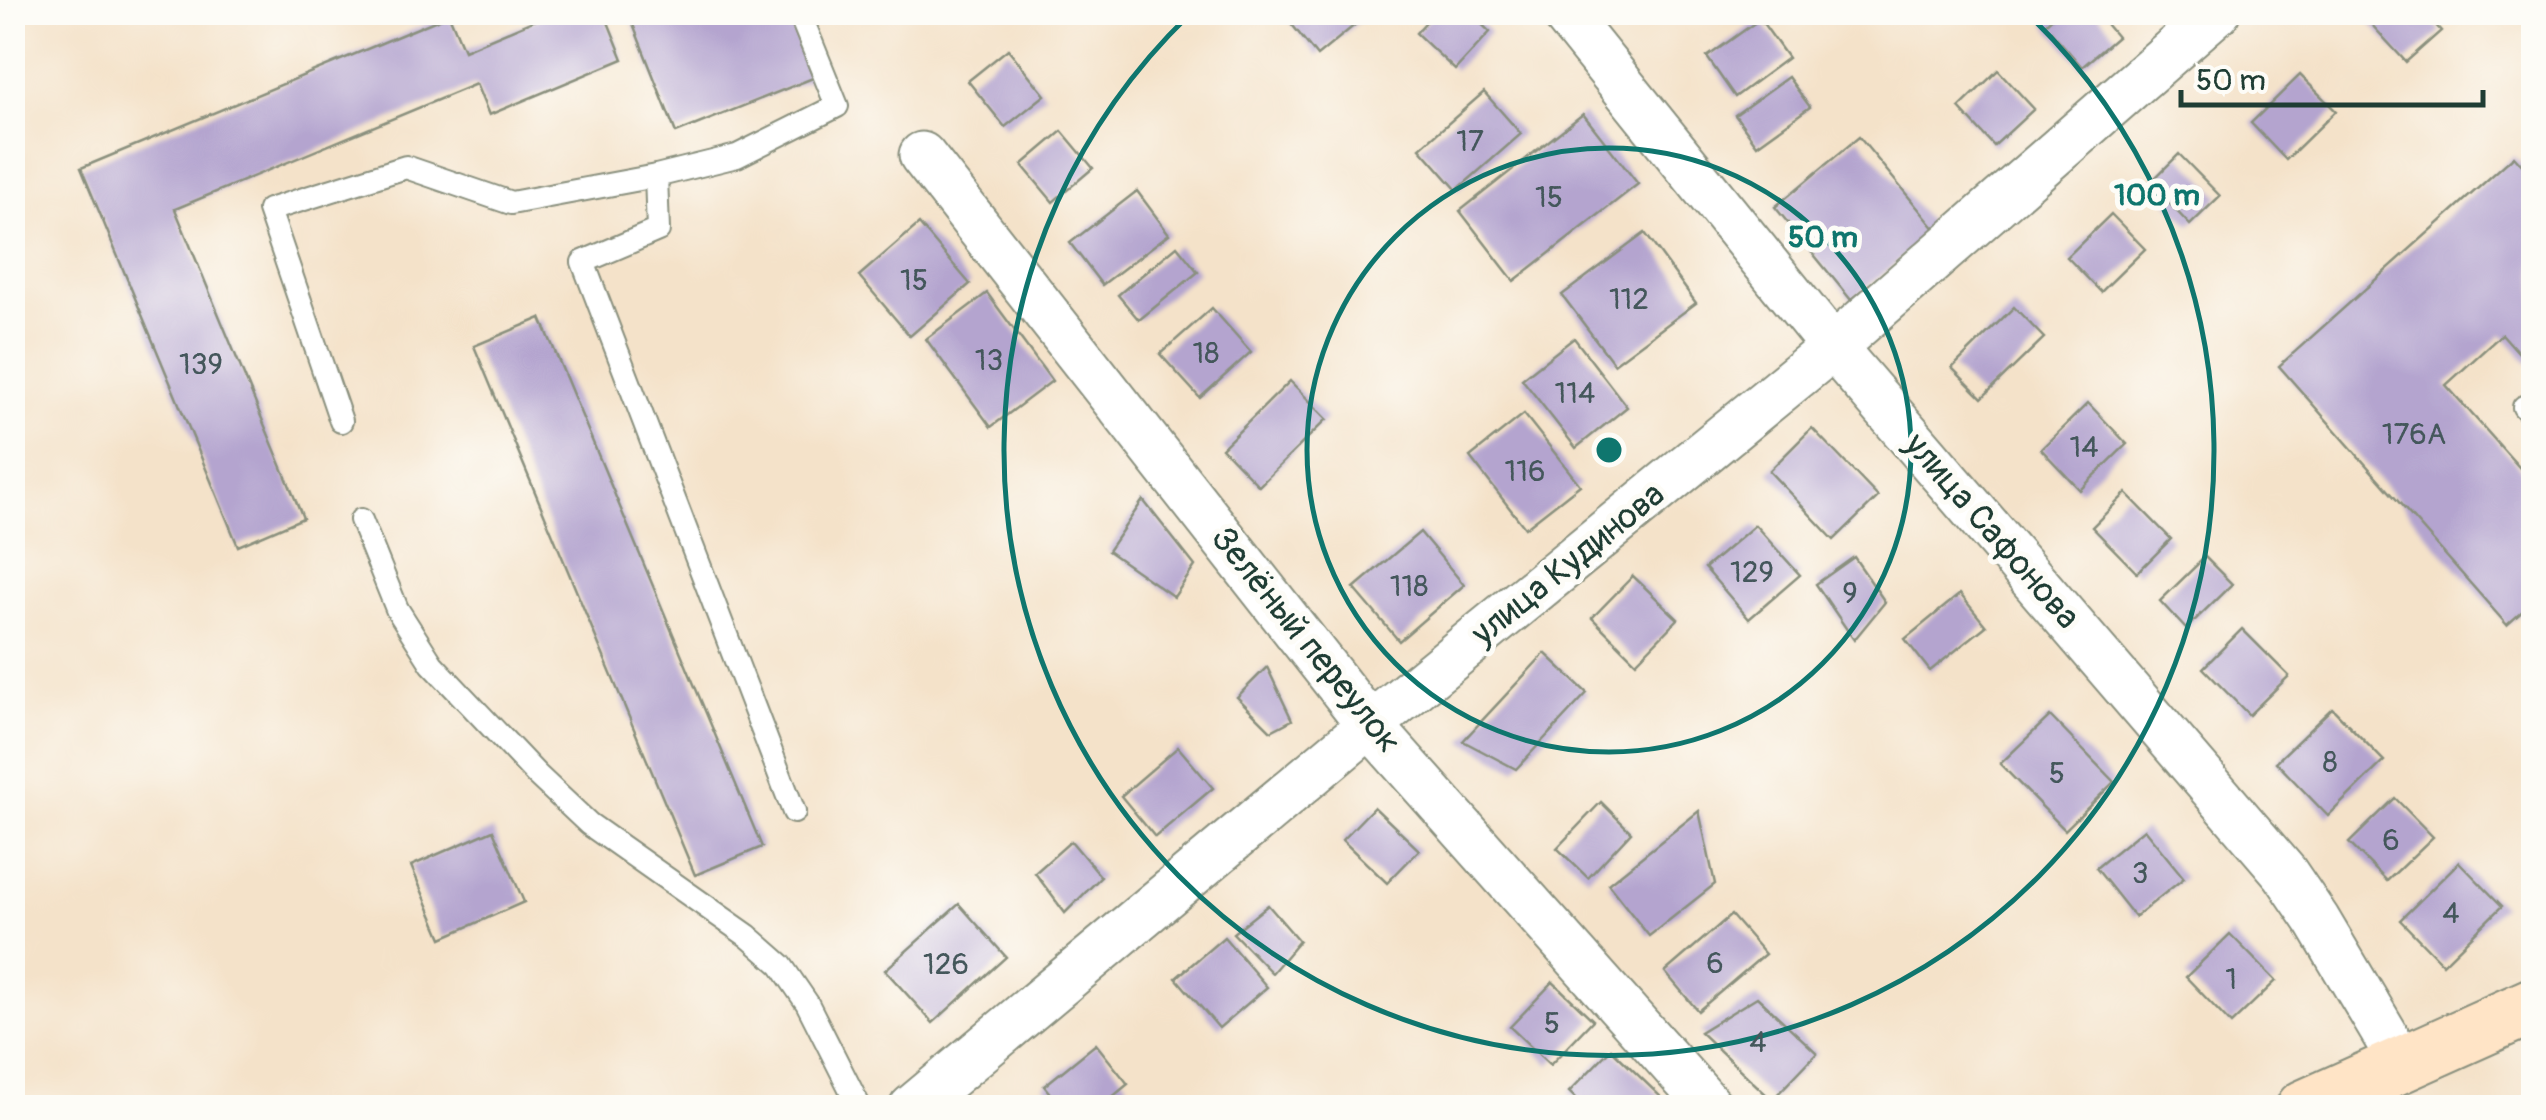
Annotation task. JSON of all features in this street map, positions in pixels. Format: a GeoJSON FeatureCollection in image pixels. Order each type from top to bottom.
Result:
{"type":"FeatureCollection","features":[{"type":"Feature","properties":{"kind":"street","name":"улица Сафонова"},"geometry":{"type":"LineString","coordinates":[[1563,12],[1833,346],[2286,874],[2318,920],[2402,1063]]}},
{"type":"Feature","properties":{"kind":"street","name":"улица Кудинова"},"geometry":{"type":"LineString","coordinates":[[912,1108],[1370,725],[1833,346],[2218,12]]}},
{"type":"Feature","properties":{"kind":"street","name":"Зелёный переулок"},"geometry":{"type":"LineString","coordinates":[[922,154],[1370,725],[1711,1108]]}},
{"type":"Feature","properties":{"kind":"street"},"geometry":{"type":"LineString","coordinates":[[2304,1108],[2534,1005]]}},
{"type":"Feature","properties":{"kind":"lane"},"geometry":{"type":"LineString","coordinates":[[341,421],[269,210],[406,167],[511,203],[656,176],[736,156],[837,106],[799,12]]}},
{"type":"Feature","properties":{"kind":"lane"},"geometry":{"type":"LineString","coordinates":[[656,176],[658,230],[583,262],[794,812]]}},
{"type":"Feature","properties":{"kind":"lane"},"geometry":{"type":"LineString","coordinates":[[361,520],[398,609],[432,664],[537,776],[589,824],[748,936],[781,965],[807,1003],[860,1108]]}},
{"type":"Feature","properties":{"kind":"building"},"geometry":{"type":"Polygon","coordinates":[[[554,12],[604,12],[623,59],[489,115],[476,84],[175,209],[303,518],[238,546],[81,168],[449,15],[464,50],[554,12]]]}},
{"type":"Feature","properties":{"kind":"building"},"geometry":{"type":"Polygon","coordinates":[[[628,12],[787,12],[813,78],[676,133],[628,12]]]}},
{"type":"Feature","properties":{"kind":"building"},"geometry":{"type":"Polygon","coordinates":[[[1282,12],[1357,12],[1362,19],[1317,56],[1282,12]]]}},
{"type":"Feature","properties":{"kind":"building"},"geometry":{"type":"Polygon","coordinates":[[[1435,12],[1469,12],[1490,32],[1455,70],[1416,33],[1435,12]]]}},
{"type":"Feature","properties":{"kind":"building"},"geometry":{"type":"Polygon","coordinates":[[[2058,12],[2096,12],[2117,37],[2082,67],[2045,24],[2058,12]]]}},
{"type":"Feature","properties":{"kind":"building"},"geometry":{"type":"Polygon","coordinates":[[[2360,12],[2424,12],[2441,31],[2406,62],[2360,12]]]}},
{"type":"Feature","properties":{"kind":"building"},"geometry":{"type":"Polygon","coordinates":[[[1760,19],[1788,58],[1735,97],[1707,57],[1760,19]]]}},
{"type":"Feature","properties":{"kind":"building"},"geometry":{"type":"Polygon","coordinates":[[[1008,49],[1045,95],[1005,127],[968,81],[1008,49]]]}},
{"type":"Feature","properties":{"kind":"building"},"geometry":{"type":"Polygon","coordinates":[[[1998,70],[2034,109],[1994,146],[1959,108],[1998,70]]]}},
{"type":"Feature","properties":{"kind":"building"},"geometry":{"type":"Polygon","coordinates":[[[2300,75],[2336,111],[2286,160],[2251,123],[2300,75]]]}},
{"type":"Feature","properties":{"kind":"building"},"geometry":{"type":"Polygon","coordinates":[[[1788,77],[1810,107],[1757,145],[1735,115],[1788,77]]]}},
{"type":"Feature","properties":{"kind":"building"},"geometry":{"type":"Polygon","coordinates":[[[1484,92],[1521,134],[1457,190],[1420,148],[1484,92]]]}},
{"type":"Feature","properties":{"kind":"building"},"geometry":{"type":"Polygon","coordinates":[[[1583,114],[1638,184],[1514,281],[1460,211],[1583,114]]]}},
{"type":"Feature","properties":{"kind":"building"},"geometry":{"type":"Polygon","coordinates":[[[1062,131],[1093,168],[1053,202],[1022,165],[1062,131]]]}},
{"type":"Feature","properties":{"kind":"building"},"geometry":{"type":"Polygon","coordinates":[[[1859,137],[1936,230],[1851,300],[1775,207],[1859,137]]]}},
{"type":"Feature","properties":{"kind":"building"},"geometry":{"type":"Polygon","coordinates":[[[2179,154],[2220,196],[2190,225],[2150,183],[2179,154]]]}},
{"type":"Feature","properties":{"kind":"building"},"geometry":{"type":"Polygon","coordinates":[[[2514,156],[2534,178],[2534,370],[2502,334],[2446,385],[2534,484],[2534,601],[2507,625],[2279,366],[2514,156]]]}},
{"type":"Feature","properties":{"kind":"building"},"geometry":{"type":"Polygon","coordinates":[[[1137,191],[1169,234],[1102,285],[1070,243],[1137,191]]]}},
{"type":"Feature","properties":{"kind":"building"},"geometry":{"type":"Polygon","coordinates":[[[2111,214],[2145,249],[2101,292],[2067,257],[2111,214]]]}},
{"type":"Feature","properties":{"kind":"building"},"geometry":{"type":"Polygon","coordinates":[[[919,224],[970,284],[910,336],[859,276],[919,224]]]}},
{"type":"Feature","properties":{"kind":"building"},"geometry":{"type":"Polygon","coordinates":[[[1645,233],[1696,303],[1614,364],[1562,295],[1645,233]]]}},
{"type":"Feature","properties":{"kind":"building"},"geometry":{"type":"Polygon","coordinates":[[[1177,246],[1198,272],[1139,320],[1118,295],[1177,246]]]}},
{"type":"Feature","properties":{"kind":"building"},"geometry":{"type":"Polygon","coordinates":[[[987,293],[1052,381],[991,427],[926,339],[987,293]]]}},
{"type":"Feature","properties":{"kind":"building"},"geometry":{"type":"Polygon","coordinates":[[[2014,307],[2044,338],[1982,398],[1952,368],[2014,307]]]}},
{"type":"Feature","properties":{"kind":"building"},"geometry":{"type":"Polygon","coordinates":[[[1212,308],[1251,352],[1200,398],[1160,354],[1212,308]]]}},
{"type":"Feature","properties":{"kind":"building"},"geometry":{"type":"Polygon","coordinates":[[[541,318],[762,847],[695,875],[474,346],[541,318]]]}},
{"type":"Feature","properties":{"kind":"building"},"geometry":{"type":"Polygon","coordinates":[[[1574,338],[1627,407],[1576,448],[1522,379],[1574,338]]]}},
{"type":"Feature","properties":{"kind":"building"},"geometry":{"type":"Polygon","coordinates":[[[1290,381],[1327,419],[1259,486],[1222,448],[1290,381]]]}},
{"type":"Feature","properties":{"kind":"building"},"geometry":{"type":"Polygon","coordinates":[[[2088,403],[2127,444],[2080,490],[2041,449],[2088,403]]]}},
{"type":"Feature","properties":{"kind":"building"},"geometry":{"type":"Polygon","coordinates":[[[1524,414],[1580,485],[1525,528],[1470,457],[1524,414]]]}},
{"type":"Feature","properties":{"kind":"building"},"geometry":{"type":"Polygon","coordinates":[[[1812,428],[1878,497],[1834,540],[1769,471],[1812,428]]]}},
{"type":"Feature","properties":{"kind":"building"},"geometry":{"type":"Polygon","coordinates":[[[2126,493],[2171,539],[2137,573],[2092,527],[2126,493]]]}},
{"type":"Feature","properties":{"kind":"building"},"geometry":{"type":"Polygon","coordinates":[[[1143,500],[1195,566],[1174,597],[1108,551],[1143,500]]]}},
{"type":"Feature","properties":{"kind":"building"},"geometry":{"type":"Polygon","coordinates":[[[1755,525],[1800,575],[1749,619],[1705,568],[1755,525]]]}},
{"type":"Feature","properties":{"kind":"building"},"geometry":{"type":"Polygon","coordinates":[[[1420,532],[1464,585],[1399,641],[1354,588],[1420,532]]]}},
{"type":"Feature","properties":{"kind":"building"},"geometry":{"type":"Polygon","coordinates":[[[1854,557],[1885,602],[1854,640],[1816,584],[1854,557]]]}},
{"type":"Feature","properties":{"kind":"building"},"geometry":{"type":"Polygon","coordinates":[[[2205,557],[2232,584],[2186,629],[2160,601],[2205,557]]]}},
{"type":"Feature","properties":{"kind":"building"},"geometry":{"type":"Polygon","coordinates":[[[1633,576],[1678,619],[1636,662],[1592,618],[1633,576]]]}},
{"type":"Feature","properties":{"kind":"building"},"geometry":{"type":"Polygon","coordinates":[[[1960,594],[1986,626],[1930,671],[1905,639],[1960,594]]]}},
{"type":"Feature","properties":{"kind":"building"},"geometry":{"type":"Polygon","coordinates":[[[2242,629],[2289,676],[2249,715],[2203,668],[2242,629]]]}},
{"type":"Feature","properties":{"kind":"building"},"geometry":{"type":"Polygon","coordinates":[[[1545,653],[1587,693],[1516,769],[1463,741],[1545,653]]]}},
{"type":"Feature","properties":{"kind":"building"},"geometry":{"type":"Polygon","coordinates":[[[1267,667],[1292,720],[1271,731],[1237,697],[1267,667]]]}},
{"type":"Feature","properties":{"kind":"building"},"geometry":{"type":"Polygon","coordinates":[[[2332,708],[2384,761],[2328,816],[2276,762],[2332,708]]]}},
{"type":"Feature","properties":{"kind":"building"},"geometry":{"type":"Polygon","coordinates":[[[2050,716],[2114,782],[2065,830],[2000,764],[2050,716]]]}},
{"type":"Feature","properties":{"kind":"building"},"geometry":{"type":"Polygon","coordinates":[[[1178,747],[1213,788],[1155,837],[1121,796],[1178,747]]]}},
{"type":"Feature","properties":{"kind":"building"},"geometry":{"type":"Polygon","coordinates":[[[2395,798],[2433,837],[2387,881],[2349,843],[2395,798]]]}},
{"type":"Feature","properties":{"kind":"building"},"geometry":{"type":"Polygon","coordinates":[[[1601,802],[1631,832],[1588,878],[1557,848],[1601,802]]]}},
{"type":"Feature","properties":{"kind":"building"},"geometry":{"type":"Polygon","coordinates":[[[1374,807],[1419,850],[1387,883],[1342,840],[1374,807]]]}},
{"type":"Feature","properties":{"kind":"building"},"geometry":{"type":"Polygon","coordinates":[[[1699,811],[1715,884],[1649,936],[1608,884],[1699,811]]]}},
{"type":"Feature","properties":{"kind":"building"},"geometry":{"type":"Polygon","coordinates":[[[2144,829],[2184,878],[2135,917],[2096,868],[2144,829]]]}},
{"type":"Feature","properties":{"kind":"building"},"geometry":{"type":"Polygon","coordinates":[[[493,830],[524,902],[442,938],[411,866],[493,830]]]}},
{"type":"Feature","properties":{"kind":"building"},"geometry":{"type":"Polygon","coordinates":[[[1071,841],[1101,877],[1065,913],[1035,873],[1071,841]]]}},
{"type":"Feature","properties":{"kind":"building"},"geometry":{"type":"Polygon","coordinates":[[[2459,862],[2502,906],[2443,964],[2400,920],[2459,862]]]}},
{"type":"Feature","properties":{"kind":"building"},"geometry":{"type":"Polygon","coordinates":[[[959,904],[1006,957],[933,1023],[885,970],[959,904]]]}},
{"type":"Feature","properties":{"kind":"building"},"geometry":{"type":"Polygon","coordinates":[[[1268,905],[1299,941],[1272,973],[1233,933],[1268,905]]]}},
{"type":"Feature","properties":{"kind":"building"},"geometry":{"type":"Polygon","coordinates":[[[1731,915],[1765,954],[1698,1011],[1665,972],[1731,915]]]}},
{"type":"Feature","properties":{"kind":"building"},"geometry":{"type":"Polygon","coordinates":[[[2230,934],[2276,981],[2231,1024],[2186,977],[2230,934]]]}},
{"type":"Feature","properties":{"kind":"building"},"geometry":{"type":"Polygon","coordinates":[[[1224,937],[1267,987],[1219,1028],[1176,978],[1224,937]]]}},
{"type":"Feature","properties":{"kind":"building"},"geometry":{"type":"Polygon","coordinates":[[[1553,982],[1593,1020],[1550,1065],[1510,1027],[1553,982]]]}},
{"type":"Feature","properties":{"kind":"building"},"geometry":{"type":"Polygon","coordinates":[[[1757,997],[1817,1053],[1772,1100],[1700,1032],[1757,997]]]}},
{"type":"Feature","properties":{"kind":"building"},"geometry":{"type":"Polygon","coordinates":[[[1096,1044],[1128,1084],[1099,1108],[1062,1108],[1044,1086],[1096,1044]]]}},
{"type":"Feature","properties":{"kind":"building"},"geometry":{"type":"Polygon","coordinates":[[[1611,1049],[1662,1098],[1653,1108],[1585,1108],[1569,1092],[1611,1049]]]}}]}
